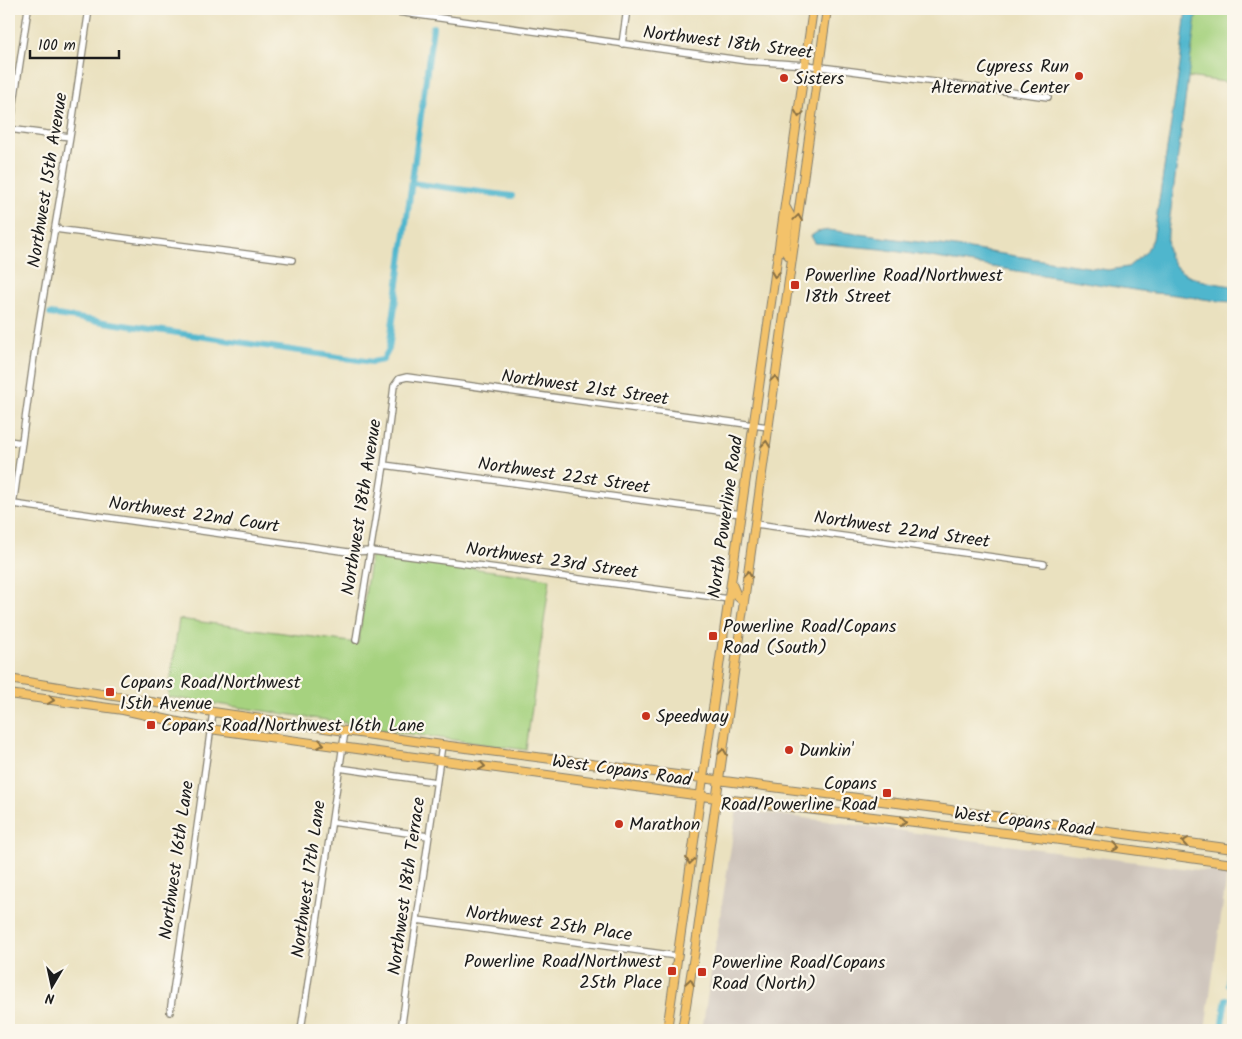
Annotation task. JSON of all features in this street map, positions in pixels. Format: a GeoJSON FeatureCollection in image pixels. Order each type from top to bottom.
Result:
{"type":"FeatureCollection","features":[{"type":"Feature","properties":{"kind":"main road","name":"North Powerline Road"},"geometry":{"type":"LineString","coordinates":[[668,1029],[699,796],[703,780],[813,9]]}},
{"type":"Feature","properties":{"kind":"main road","name":"North Powerline Road"},"geometry":{"type":"LineString","coordinates":[[682,1030],[756,524],[827,9]]}},
{"type":"Feature","properties":{"kind":"main road"},"geometry":{"type":"LineString","coordinates":[[785,206],[790,215],[785,249],[792,259]]}},
{"type":"Feature","properties":{"kind":"main road"},"geometry":{"type":"LineString","coordinates":[[731,582],[737,596],[744,602]]}},
{"type":"Feature","properties":{"kind":"main road","name":"West Copans Road"},"geometry":{"type":"LineString","coordinates":[[9,679],[345,732],[703,780],[936,808],[1233,849]]}},
{"type":"Feature","properties":{"kind":"main road","name":"West Copans Road"},"geometry":{"type":"LineString","coordinates":[[9,694],[123,710],[210,729],[699,796],[1038,837],[1233,864]]}},
{"type":"Feature","properties":{"kind":"street"},"geometry":{"type":"LineString","coordinates":[[28,9],[9,129],[70,137]]}},
{"type":"Feature","properties":{"kind":"street","name":"Northwest 15th Avenue"},"geometry":{"type":"LineString","coordinates":[[9,534],[37,334],[89,9]]}},
{"type":"Feature","properties":{"kind":"street","name":"Northwest 18th Street"},"geometry":{"type":"LineString","coordinates":[[376,9],[747,61],[806,65],[1048,97]]}},
{"type":"Feature","properties":{"kind":"street"},"geometry":{"type":"LineString","coordinates":[[622,44],[627,9]]}},
{"type":"Feature","properties":{"kind":"street"},"geometry":{"type":"LineString","coordinates":[[55,229],[292,260]]}},
{"type":"Feature","properties":{"kind":"street","name":"Northwest 21st Street"},"geometry":{"type":"LineString","coordinates":[[399,379],[406,377],[768,427]]}},
{"type":"Feature","properties":{"kind":"street","name":"Northwest 18th Avenue"},"geometry":{"type":"LineString","coordinates":[[356,640],[384,465],[394,386],[399,379]]}},
{"type":"Feature","properties":{"kind":"street"},"geometry":{"type":"LineString","coordinates":[[9,441],[22,442]]}},
{"type":"Feature","properties":{"kind":"street","name":"Northwest 22st Street"},"geometry":{"type":"LineString","coordinates":[[384,465],[741,514]]}},
{"type":"Feature","properties":{"kind":"street","name":"Northwest 22nd Court"},"geometry":{"type":"LineString","coordinates":[[14,504],[348,552],[371,551]]}},
{"type":"Feature","properties":{"kind":"street","name":"Northwest 22nd Street"},"geometry":{"type":"LineString","coordinates":[[756,524],[1044,564]]}},
{"type":"Feature","properties":{"kind":"street","name":"Northwest 23rd Street"},"geometry":{"type":"LineString","coordinates":[[371,551],[728,599]]}},
{"type":"Feature","properties":{"kind":"street","name":"Northwest 16th Lane"},"geometry":{"type":"LineString","coordinates":[[170,1012],[212,712]]}},
{"type":"Feature","properties":{"kind":"street","name":"Northwest 17th Lane"},"geometry":{"type":"LineString","coordinates":[[301,1030],[345,732]]}},
{"type":"Feature","properties":{"kind":"street","name":"Northwest 18th Terrace"},"geometry":{"type":"LineString","coordinates":[[401,1030],[442,745]]}},
{"type":"Feature","properties":{"kind":"street"},"geometry":{"type":"LineString","coordinates":[[339,768],[436,782]]}},
{"type":"Feature","properties":{"kind":"street"},"geometry":{"type":"LineString","coordinates":[[332,822],[428,836]]}},
{"type":"Feature","properties":{"kind":"street","name":"Northwest 25th Place"},"geometry":{"type":"LineString","coordinates":[[417,920],[677,956]]}},
{"type":"Feature","properties":{"kind":"shaded area"},"geometry":{"type":"Polygon","coordinates":[[[737,809],[1227,874],[1205,1030],[702,1030],[737,809]]]}},
{"type":"Feature","properties":{"kind":"green space"},"geometry":{"type":"Polygon","coordinates":[[[1197,9],[1233,9],[1233,83],[1187,77],[1197,9]]]}},
{"type":"Feature","properties":{"kind":"green space"},"geometry":{"type":"Polygon","coordinates":[[[371,554],[550,579],[526,750],[168,697],[179,619],[358,643],[371,554]]]}},
{"type":"Feature","properties":{"kind":"water"},"geometry":{"type":"Polygon","coordinates":[[[1186,9],[1197,9],[1168,232],[1168,251],[1171,260],[1185,274],[1204,281],[1233,286],[1233,302],[1153,293],[881,249],[815,243],[811,236],[817,232],[829,230],[1108,270],[1128,267],[1146,252],[1153,239],[1180,65],[1186,9]]]}},
{"type":"Feature","properties":{"kind":"waterway"},"geometry":{"type":"LineString","coordinates":[[50,314],[372,362],[383,360],[389,349],[433,27]]}},
{"type":"Feature","properties":{"kind":"waterway"},"geometry":{"type":"LineString","coordinates":[[411,183],[512,196]]}},
{"type":"Feature","properties":{"kind":"waterway"},"geometry":{"type":"LineString","coordinates":[[1228,984],[1233,949]]}},
{"type":"Feature","properties":{"kind":"waterway"},"geometry":{"type":"LineString","coordinates":[[1221,1030],[1226,999]]}},
{"type":"Feature","properties":{"kind":"place","name":"Cypress Run Alternative Center"},"geometry":{"type":"Point","coordinates":[1079,76]}},
{"type":"Feature","properties":{"kind":"place","name":"Sisters"},"geometry":{"type":"Point","coordinates":[784,78]}},
{"type":"Feature","properties":{"kind":"place","name":"Powerline Road/Northwest 18th Street"},"geometry":{"type":"Point","coordinates":[795,285]}},
{"type":"Feature","properties":{"kind":"place","name":"Powerline Road/Copans Road (South)"},"geometry":{"type":"Point","coordinates":[713,636]}},
{"type":"Feature","properties":{"kind":"place","name":"Copans Road/Northwest 15th Avenue"},"geometry":{"type":"Point","coordinates":[110,692]}},
{"type":"Feature","properties":{"kind":"place","name":"Speedway"},"geometry":{"type":"Point","coordinates":[646,716]}},
{"type":"Feature","properties":{"kind":"place","name":"Copans Road/Northwest 16th Lane"},"geometry":{"type":"Point","coordinates":[151,725]}},
{"type":"Feature","properties":{"kind":"place","name":"Dunkin'"},"geometry":{"type":"Point","coordinates":[789,750]}},
{"type":"Feature","properties":{"kind":"place","name":"Copans Road/Powerline Road"},"geometry":{"type":"Point","coordinates":[887,793]}},
{"type":"Feature","properties":{"kind":"place","name":"Marathon"},"geometry":{"type":"Point","coordinates":[619,824]}},
{"type":"Feature","properties":{"kind":"place","name":"Powerline Road/Northwest 25th Place"},"geometry":{"type":"Point","coordinates":[672,971]}},
{"type":"Feature","properties":{"kind":"place","name":"Powerline Road/Copans Road (North)"},"geometry":{"type":"Point","coordinates":[702,972]}}]}
